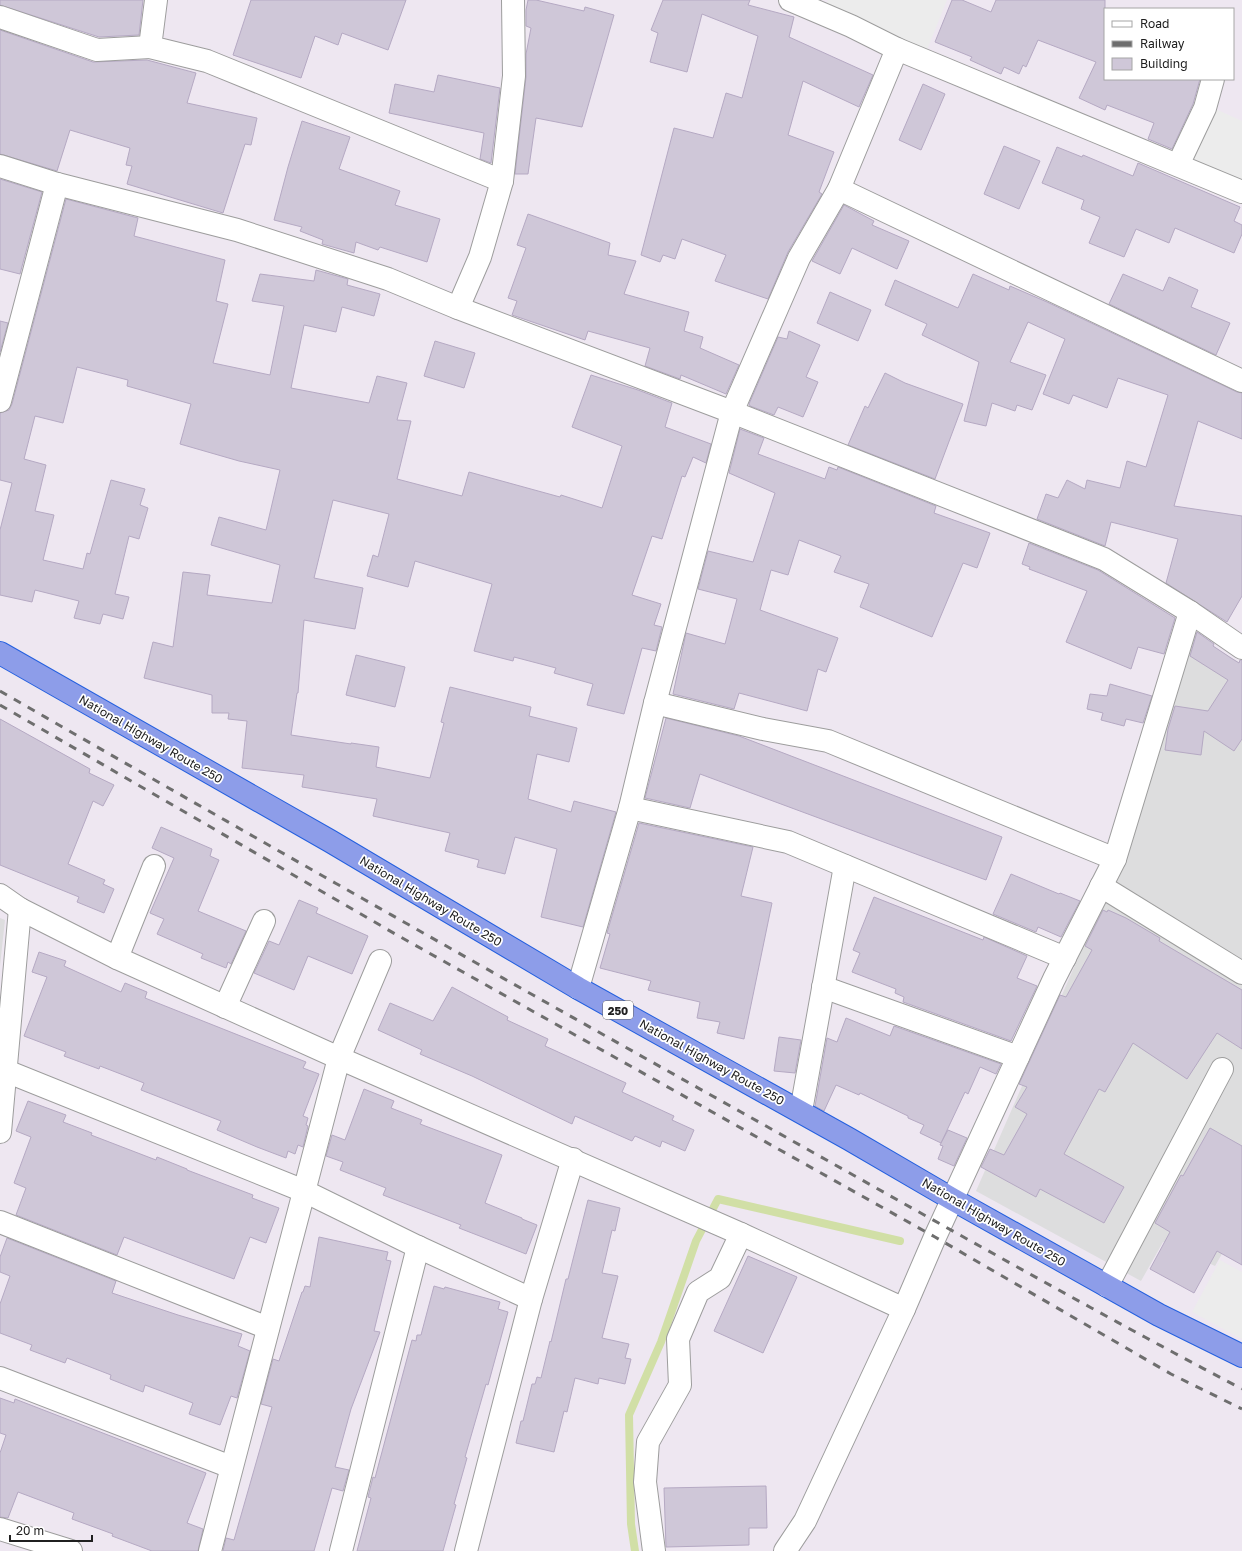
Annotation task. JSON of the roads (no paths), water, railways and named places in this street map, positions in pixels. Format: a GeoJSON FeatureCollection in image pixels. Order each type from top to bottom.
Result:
{"type":"FeatureCollection","features":[{"type":"Feature","properties":{"kind":"highway","name":"National Highway Route 250"},"geometry":{"type":"LineString","coordinates":[[0,652],[330,841],[578,988],[801,1111],[952,1199],[1158,1315],[1242,1356]]}},
{"type":"Feature","properties":{"kind":"street"},"geometry":{"type":"LineString","coordinates":[[150,47],[156,0]]}},
{"type":"Feature","properties":{"kind":"street"},"geometry":{"type":"LineString","coordinates":[[458,308],[480,257],[502,181],[514,76],[513,0]]}},
{"type":"Feature","properties":{"kind":"street"},"geometry":{"type":"LineString","coordinates":[[790,0],[897,49],[1242,192]]}},
{"type":"Feature","properties":{"kind":"street"},"geometry":{"type":"LineString","coordinates":[[0,18],[97,50],[150,47],[207,61],[502,181]]}},
{"type":"Feature","properties":{"kind":"street"},"geometry":{"type":"LineString","coordinates":[[578,988],[630,808],[655,703],[732,412],[799,258],[839,189],[897,49]]}},
{"type":"Feature","properties":{"kind":"street"},"geometry":{"type":"LineString","coordinates":[[1178,165],[1205,108],[1213,80]]}},
{"type":"Feature","properties":{"kind":"street"},"geometry":{"type":"LineString","coordinates":[[0,166],[57,184],[237,230],[388,279],[458,308],[732,412],[1104,559],[1190,612],[1242,648]]}},
{"type":"Feature","properties":{"kind":"street"},"geometry":{"type":"LineString","coordinates":[[0,401],[57,184]]}},
{"type":"Feature","properties":{"kind":"street"},"geometry":{"type":"LineString","coordinates":[[839,189],[1242,382]]}},
{"type":"Feature","properties":{"kind":"street"},"geometry":{"type":"LineString","coordinates":[[785,1551],[805,1522],[904,1309],[952,1199],[1018,1057],[1065,958],[1115,859],[1190,612]]}},
{"type":"Feature","properties":{"kind":"street"},"geometry":{"type":"LineString","coordinates":[[655,703],[763,730],[828,741],[1115,859]]}},
{"type":"Feature","properties":{"kind":"street"},"geometry":{"type":"LineString","coordinates":[[630,808],[788,842],[1065,958]]}},
{"type":"Feature","properties":{"kind":"street"},"geometry":{"type":"LineString","coordinates":[[117,958],[154,866]]}},
{"type":"Feature","properties":{"kind":"street"},"geometry":{"type":"LineString","coordinates":[[801,1111],[845,866]]}},
{"type":"Feature","properties":{"kind":"street"},"geometry":{"type":"LineString","coordinates":[[1101,886],[1242,973]]}},
{"type":"Feature","properties":{"kind":"street"},"geometry":{"type":"LineString","coordinates":[[0,895],[20,909],[117,958],[339,1058],[735,1232],[904,1309]]}},
{"type":"Feature","properties":{"kind":"street"},"geometry":{"type":"LineString","coordinates":[[0,1132],[20,909]]}},
{"type":"Feature","properties":{"kind":"street"},"geometry":{"type":"LineString","coordinates":[[225,1007],[264,921]]}},
{"type":"Feature","properties":{"kind":"street"},"geometry":{"type":"LineString","coordinates":[[210,1551],[339,1058],[380,961]]}},
{"type":"Feature","properties":{"kind":"street"},"geometry":{"type":"LineString","coordinates":[[823,987],[1018,1057]]}},
{"type":"Feature","properties":{"kind":"street"},"geometry":{"type":"LineString","coordinates":[[1107,1286],[1222,1069]]}},
{"type":"Feature","properties":{"kind":"street"},"geometry":{"type":"LineString","coordinates":[[6,1072],[304,1191],[418,1247],[531,1299]]}},
{"type":"Feature","properties":{"kind":"street"},"geometry":{"type":"LineString","coordinates":[[466,1551],[531,1299],[573,1160]]}},
{"type":"Feature","properties":{"kind":"street"},"geometry":{"type":"LineString","coordinates":[[0,1222],[268,1328]]}},
{"type":"Feature","properties":{"kind":"street"},"geometry":{"type":"LineString","coordinates":[[654,1551],[645,1482],[648,1442],[680,1385],[678,1339],[698,1292],[720,1278],[735,1232]]}},
{"type":"Feature","properties":{"kind":"street"},"geometry":{"type":"LineString","coordinates":[[342,1551],[418,1247]]}},
{"type":"Feature","properties":{"kind":"street"},"geometry":{"type":"LineString","coordinates":[[0,1378],[231,1467]]}},
{"type":"Feature","properties":{"kind":"street"},"geometry":{"type":"LineString","coordinates":[[0,1529],[71,1551]]}},
{"type":"Feature","properties":{"kind":"waterway"},"geometry":{"type":"LineString","coordinates":[[635,1551],[631,1524],[629,1415],[661,1342],[696,1241],[718,1199],[900,1241]]}},
{"type":"Feature","properties":{"kind":"railway"},"geometry":{"type":"LineString","coordinates":[[0,691],[648,1060],[1053,1287],[1242,1389]]}},
{"type":"Feature","properties":{"kind":"railway"},"geometry":{"type":"LineString","coordinates":[[0,705],[397,935],[935,1237],[1171,1374],[1242,1409]]}}]}
